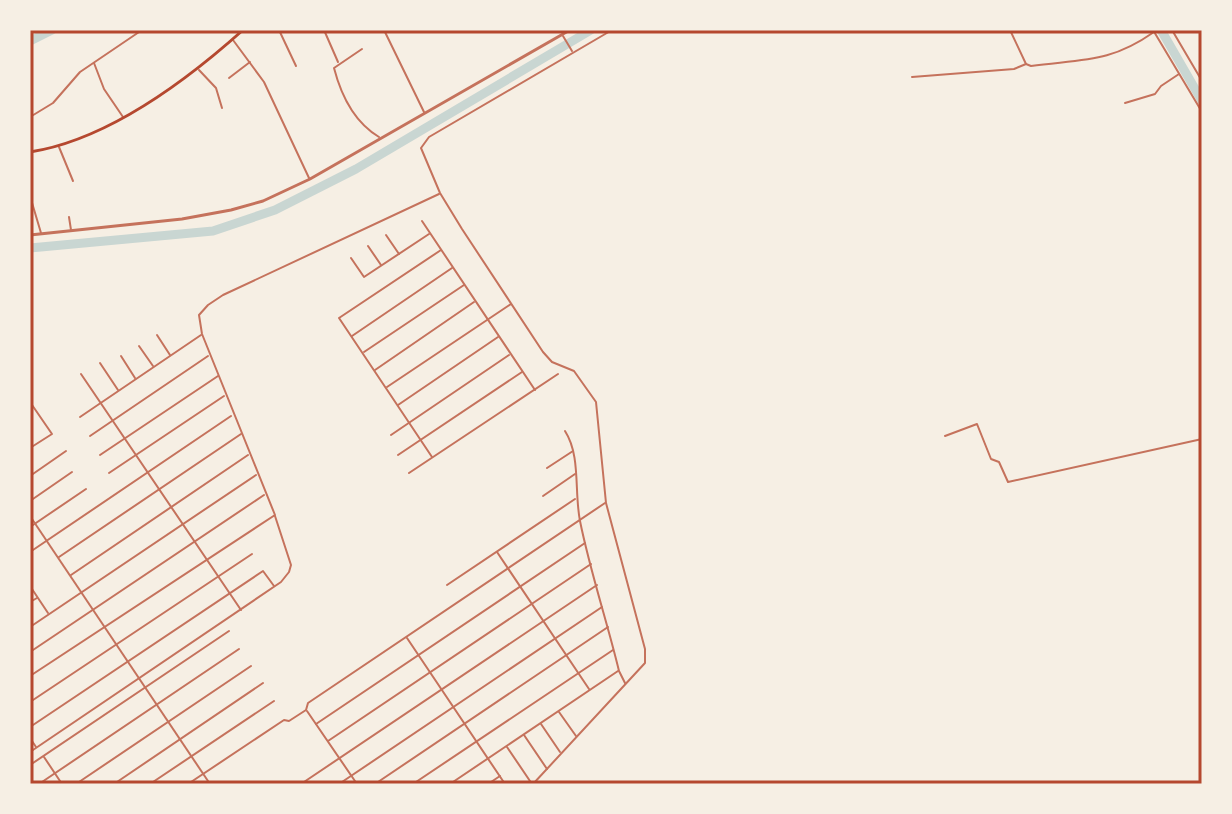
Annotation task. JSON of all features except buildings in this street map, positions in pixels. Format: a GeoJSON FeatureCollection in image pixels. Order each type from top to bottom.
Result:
{"type":"FeatureCollection","features":[{"type":"Feature","properties":{"kind":"main road"},"geometry":{"type":"LineString","coordinates":[[30,152],[59,146],[150,103],[243,30]]}},
{"type":"Feature","properties":{"kind":"street"},"geometry":{"type":"LineString","coordinates":[[30,117],[53,103],[80,72],[142,30]]}},
{"type":"Feature","properties":{"kind":"street"},"geometry":{"type":"LineString","coordinates":[[229,30],[264,82],[310,179]]}},
{"type":"Feature","properties":{"kind":"street"},"geometry":{"type":"LineString","coordinates":[[279,30],[296,66]]}},
{"type":"Feature","properties":{"kind":"street"},"geometry":{"type":"LineString","coordinates":[[324,30],[339,63]]}},
{"type":"Feature","properties":{"kind":"street"},"geometry":{"type":"LineString","coordinates":[[384,30],[424,113]]}},
{"type":"Feature","properties":{"kind":"street"},"geometry":{"type":"LineString","coordinates":[[506,746],[532,784],[645,663],[645,649],[606,503],[596,402],[574,371],[549,359],[511,304],[440,193],[421,148],[429,137],[612,30]]}},
{"type":"Feature","properties":{"kind":"street"},"geometry":{"type":"LineString","coordinates":[[1010,30],[1026,64]]}},
{"type":"Feature","properties":{"kind":"street"},"geometry":{"type":"LineString","coordinates":[[1172,30],[1202,81]]}},
{"type":"Feature","properties":{"kind":"street"},"geometry":{"type":"LineString","coordinates":[[912,77],[1014,69],[1026,64],[1031,66],[1111,56],[1132,47],[1154,31],[1202,112]]}},
{"type":"Feature","properties":{"kind":"street"},"geometry":{"type":"LineString","coordinates":[[30,235],[135,225],[231,210],[263,201],[310,179],[565,33],[573,52]]}},
{"type":"Feature","properties":{"kind":"street"},"geometry":{"type":"LineString","coordinates":[[362,49],[334,68],[349,105],[366,130],[380,138]]}},
{"type":"Feature","properties":{"kind":"street"},"geometry":{"type":"LineString","coordinates":[[94,62],[104,89],[123,117]]}},
{"type":"Feature","properties":{"kind":"street"},"geometry":{"type":"LineString","coordinates":[[229,78],[250,62]]}},
{"type":"Feature","properties":{"kind":"street"},"geometry":{"type":"LineString","coordinates":[[197,67],[216,88],[222,108]]}},
{"type":"Feature","properties":{"kind":"street"},"geometry":{"type":"LineString","coordinates":[[1125,103],[1155,94],[1179,74]]}},
{"type":"Feature","properties":{"kind":"street"},"geometry":{"type":"LineString","coordinates":[[59,146],[73,181]]}},
{"type":"Feature","properties":{"kind":"street"},"geometry":{"type":"LineString","coordinates":[[30,752],[241,611],[287,576],[291,565],[275,515],[225,395],[202,334],[199,315],[223,295],[440,193]]}},
{"type":"Feature","properties":{"kind":"street"},"geometry":{"type":"LineString","coordinates":[[30,196],[42,234]]}},
{"type":"Feature","properties":{"kind":"street"},"geometry":{"type":"LineString","coordinates":[[69,217],[71,231]]}},
{"type":"Feature","properties":{"kind":"street"},"geometry":{"type":"LineString","coordinates":[[422,221],[535,390]]}},
{"type":"Feature","properties":{"kind":"street"},"geometry":{"type":"LineString","coordinates":[[351,258],[364,277],[430,234]]}},
{"type":"Feature","properties":{"kind":"street"},"geometry":{"type":"LineString","coordinates":[[386,235],[399,254]]}},
{"type":"Feature","properties":{"kind":"street"},"geometry":{"type":"LineString","coordinates":[[368,246],[381,266]]}},
{"type":"Feature","properties":{"kind":"street"},"geometry":{"type":"LineString","coordinates":[[432,457],[339,318],[441,250]]}},
{"type":"Feature","properties":{"kind":"street"},"geometry":{"type":"LineString","coordinates":[[352,336],[452,267]]}},
{"type":"Feature","properties":{"kind":"street"},"geometry":{"type":"LineString","coordinates":[[363,353],[464,285]]}},
{"type":"Feature","properties":{"kind":"street"},"geometry":{"type":"LineString","coordinates":[[375,370],[475,301]]}},
{"type":"Feature","properties":{"kind":"street"},"geometry":{"type":"LineString","coordinates":[[386,388],[511,304]]}},
{"type":"Feature","properties":{"kind":"street"},"geometry":{"type":"LineString","coordinates":[[80,417],[202,334]]}},
{"type":"Feature","properties":{"kind":"street"},"geometry":{"type":"LineString","coordinates":[[157,335],[170,356]]}},
{"type":"Feature","properties":{"kind":"street"},"geometry":{"type":"LineString","coordinates":[[398,405],[499,337]]}},
{"type":"Feature","properties":{"kind":"street"},"geometry":{"type":"LineString","coordinates":[[139,346],[153,367]]}},
{"type":"Feature","properties":{"kind":"street"},"geometry":{"type":"LineString","coordinates":[[90,436],[211,354]]}},
{"type":"Feature","properties":{"kind":"street"},"geometry":{"type":"LineString","coordinates":[[391,435],[510,354]]}},
{"type":"Feature","properties":{"kind":"street"},"geometry":{"type":"LineString","coordinates":[[121,356],[136,379]]}},
{"type":"Feature","properties":{"kind":"street"},"geometry":{"type":"LineString","coordinates":[[100,363],[119,391]]}},
{"type":"Feature","properties":{"kind":"street"},"geometry":{"type":"LineString","coordinates":[[398,455],[522,372]]}},
{"type":"Feature","properties":{"kind":"street"},"geometry":{"type":"LineString","coordinates":[[81,374],[241,611]]}},
{"type":"Feature","properties":{"kind":"street"},"geometry":{"type":"LineString","coordinates":[[409,473],[558,374]]}},
{"type":"Feature","properties":{"kind":"street"},"geometry":{"type":"LineString","coordinates":[[100,455],[218,376]]}},
{"type":"Feature","properties":{"kind":"street"},"geometry":{"type":"LineString","coordinates":[[109,473],[225,395]]}},
{"type":"Feature","properties":{"kind":"street"},"geometry":{"type":"LineString","coordinates":[[30,402],[52,434],[30,448]]}},
{"type":"Feature","properties":{"kind":"street"},"geometry":{"type":"LineString","coordinates":[[30,552],[233,415]]}},
{"type":"Feature","properties":{"kind":"street"},"geometry":{"type":"LineString","coordinates":[[945,436],[977,424],[991,459],[999,462],[1008,482],[1202,439]]}},
{"type":"Feature","properties":{"kind":"street"},"geometry":{"type":"LineString","coordinates":[[565,431],[574,445],[577,498],[585,543],[619,671],[626,684]]}},
{"type":"Feature","properties":{"kind":"street"},"geometry":{"type":"LineString","coordinates":[[58,558],[241,434]]}},
{"type":"Feature","properties":{"kind":"street"},"geometry":{"type":"LineString","coordinates":[[30,440],[34,446]]}},
{"type":"Feature","properties":{"kind":"street"},"geometry":{"type":"LineString","coordinates":[[547,468],[573,450]]}},
{"type":"Feature","properties":{"kind":"street"},"geometry":{"type":"LineString","coordinates":[[30,476],[66,451]]}},
{"type":"Feature","properties":{"kind":"street"},"geometry":{"type":"LineString","coordinates":[[70,576],[249,454]]}},
{"type":"Feature","properties":{"kind":"street"},"geometry":{"type":"LineString","coordinates":[[30,501],[72,472]]}},
{"type":"Feature","properties":{"kind":"street"},"geometry":{"type":"LineString","coordinates":[[543,496],[575,474]]}},
{"type":"Feature","properties":{"kind":"street"},"geometry":{"type":"LineString","coordinates":[[30,627],[257,475]]}},
{"type":"Feature","properties":{"kind":"street"},"geometry":{"type":"LineString","coordinates":[[30,527],[86,489]]}},
{"type":"Feature","properties":{"kind":"street"},"geometry":{"type":"LineString","coordinates":[[30,652],[265,494]]}},
{"type":"Feature","properties":{"kind":"street"},"geometry":{"type":"LineString","coordinates":[[447,585],[577,498]]}},
{"type":"Feature","properties":{"kind":"street"},"geometry":{"type":"LineString","coordinates":[[188,784],[284,720],[289,721],[306,710],[308,703],[606,503]]}},
{"type":"Feature","properties":{"kind":"street"},"geometry":{"type":"LineString","coordinates":[[30,676],[275,515]]}},
{"type":"Feature","properties":{"kind":"street"},"geometry":{"type":"LineString","coordinates":[[30,516],[210,784]]}},
{"type":"Feature","properties":{"kind":"street"},"geometry":{"type":"LineString","coordinates":[[316,724],[585,543]]}},
{"type":"Feature","properties":{"kind":"street"},"geometry":{"type":"LineString","coordinates":[[497,552],[590,690]]}},
{"type":"Feature","properties":{"kind":"street"},"geometry":{"type":"LineString","coordinates":[[30,702],[252,554]]}},
{"type":"Feature","properties":{"kind":"street"},"geometry":{"type":"LineString","coordinates":[[328,741],[591,564]]}},
{"type":"Feature","properties":{"kind":"street"},"geometry":{"type":"LineString","coordinates":[[30,727],[263,571],[275,587]]}},
{"type":"Feature","properties":{"kind":"street"},"geometry":{"type":"LineString","coordinates":[[301,784],[597,585]]}},
{"type":"Feature","properties":{"kind":"street"},"geometry":{"type":"LineString","coordinates":[[30,586],[49,614]]}},
{"type":"Feature","properties":{"kind":"street"},"geometry":{"type":"LineString","coordinates":[[30,602],[38,597]]}},
{"type":"Feature","properties":{"kind":"street"},"geometry":{"type":"LineString","coordinates":[[339,784],[602,607]]}},
{"type":"Feature","properties":{"kind":"street"},"geometry":{"type":"LineString","coordinates":[[375,784],[608,627]]}},
{"type":"Feature","properties":{"kind":"street"},"geometry":{"type":"LineString","coordinates":[[30,765],[229,631]]}},
{"type":"Feature","properties":{"kind":"street"},"geometry":{"type":"LineString","coordinates":[[406,637],[505,784]]}},
{"type":"Feature","properties":{"kind":"street"},"geometry":{"type":"LineString","coordinates":[[39,784],[239,649]]}},
{"type":"Feature","properties":{"kind":"street"},"geometry":{"type":"LineString","coordinates":[[413,784],[614,649]]}},
{"type":"Feature","properties":{"kind":"street"},"geometry":{"type":"LineString","coordinates":[[76,784],[251,666]]}},
{"type":"Feature","properties":{"kind":"street"},"geometry":{"type":"LineString","coordinates":[[450,784],[619,671]]}},
{"type":"Feature","properties":{"kind":"street"},"geometry":{"type":"LineString","coordinates":[[114,784],[263,683]]}},
{"type":"Feature","properties":{"kind":"street"},"geometry":{"type":"LineString","coordinates":[[150,784],[274,701]]}},
{"type":"Feature","properties":{"kind":"street"},"geometry":{"type":"LineString","coordinates":[[306,710],[357,784]]}},
{"type":"Feature","properties":{"kind":"street"},"geometry":{"type":"LineString","coordinates":[[558,711],[576,737]]}},
{"type":"Feature","properties":{"kind":"street"},"geometry":{"type":"LineString","coordinates":[[540,723],[561,753]]}},
{"type":"Feature","properties":{"kind":"street"},"geometry":{"type":"LineString","coordinates":[[523,734],[547,769]]}},
{"type":"Feature","properties":{"kind":"street"},"geometry":{"type":"LineString","coordinates":[[30,738],[36,747]]}},
{"type":"Feature","properties":{"kind":"street"},"geometry":{"type":"LineString","coordinates":[[43,756],[62,784]]}},
{"type":"Feature","properties":{"kind":"street"},"geometry":{"type":"LineString","coordinates":[[488,784],[500,776]]}},
{"type":"Feature","properties":{"kind":"waterway"},"geometry":{"type":"LineString","coordinates":[[30,41],[52,30]]}},
{"type":"Feature","properties":{"kind":"waterway"},"geometry":{"type":"LineString","coordinates":[[30,248],[213,231],[275,210],[356,169],[591,30]]}},
{"type":"Feature","properties":{"kind":"waterway"},"geometry":{"type":"LineString","coordinates":[[1161,30],[1202,101]]}}]}
